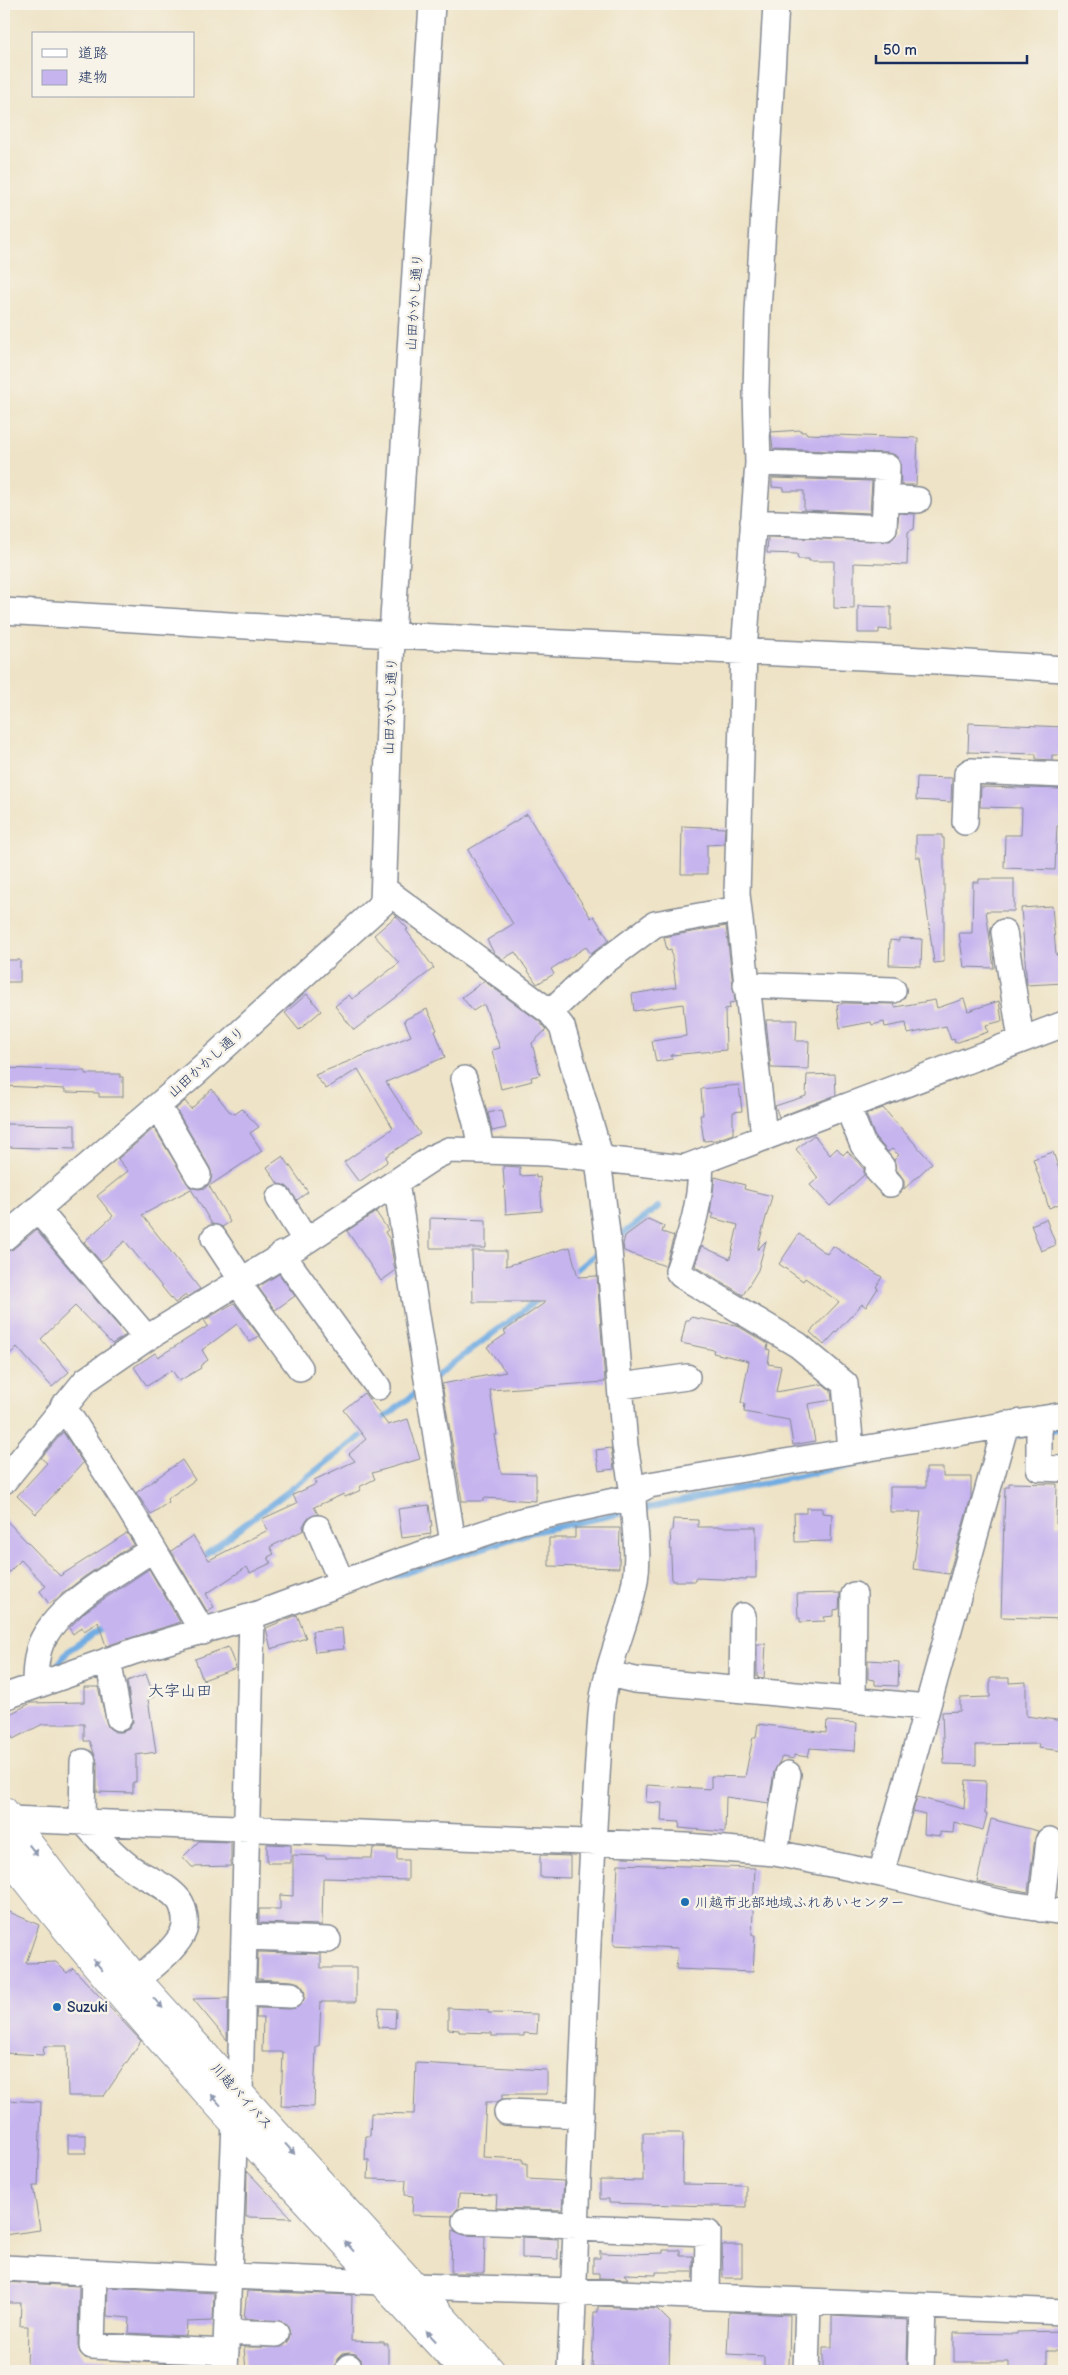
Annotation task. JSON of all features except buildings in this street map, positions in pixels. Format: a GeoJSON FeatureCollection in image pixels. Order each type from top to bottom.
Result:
{"type":"FeatureCollection","features":[{"type":"Feature","properties":{"kind":"highway","name":"川越バイパス"},"geometry":{"type":"LineString","coordinates":[[6,1815],[137,1980],[491,2371]]}},
{"type":"Feature","properties":{"kind":"highway","name":"川越バイパス"},"geometry":{"type":"LineString","coordinates":[[4,1851],[113,1984],[235,2122],[464,2371]]}},
{"type":"Feature","properties":{"kind":"street","name":"山田かかし通り"},"geometry":{"type":"LineString","coordinates":[[4,1238],[158,1106],[383,902],[392,635],[432,4]]}},
{"type":"Feature","properties":{"kind":"street"},"geometry":{"type":"LineString","coordinates":[[764,1136],[736,894],[744,651],[758,463],[756,393],[758,312],[776,4]]}},
{"type":"Feature","properties":{"kind":"street"},"geometry":{"type":"LineString","coordinates":[[753,522],[884,528],[887,467],[758,463]]}},
{"type":"Feature","properties":{"kind":"street"},"geometry":{"type":"LineString","coordinates":[[886,498],[918,500]]}},
{"type":"Feature","properties":{"kind":"street"},"geometry":{"type":"LineString","coordinates":[[4,611],[392,635],[744,651],[1064,669]]}},
{"type":"Feature","properties":{"kind":"street"},"geometry":{"type":"LineString","coordinates":[[965,822],[967,774],[971,771],[1064,775]]}},
{"type":"Feature","properties":{"kind":"street"},"geometry":{"type":"LineString","coordinates":[[384,889],[550,1012],[562,1026],[600,1159],[625,1446],[633,1495],[638,1551],[634,1583],[609,1674],[602,1709],[592,1844],[570,2371]]}},
{"type":"Feature","properties":{"kind":"street"},"geometry":{"type":"LineString","coordinates":[[550,1012],[600,965],[655,924],[738,909]]}},
{"type":"Feature","properties":{"kind":"street"},"geometry":{"type":"LineString","coordinates":[[1004,932],[1021,1039]]}},
{"type":"Feature","properties":{"kind":"street"},"geometry":{"type":"LineString","coordinates":[[746,985],[893,990]]}},
{"type":"Feature","properties":{"kind":"street"},"geometry":{"type":"LineString","coordinates":[[4,1481],[106,1353],[147,1338],[306,1241],[405,1168],[449,1150],[481,1150],[548,1152],[684,1168],[764,1136],[1064,1024]]}},
{"type":"Feature","properties":{"kind":"street"},"geometry":{"type":"LineString","coordinates":[[464,1079],[481,1150]]}},
{"type":"Feature","properties":{"kind":"street"},"geometry":{"type":"LineString","coordinates":[[158,1106],[198,1175]]}},
{"type":"Feature","properties":{"kind":"street"},"geometry":{"type":"LineString","coordinates":[[847,1106],[863,1145],[882,1167],[878,1171],[890,1184]]}},
{"type":"Feature","properties":{"kind":"street"},"geometry":{"type":"LineString","coordinates":[[700,1162],[702,1181],[688,1242],[678,1271],[680,1275],[798,1345],[845,1384],[851,1450]]}},
{"type":"Feature","properties":{"kind":"street"},"geometry":{"type":"LineString","coordinates":[[405,1168],[453,1543]]}},
{"type":"Feature","properties":{"kind":"street"},"geometry":{"type":"LineString","coordinates":[[279,1198],[306,1241]]}},
{"type":"Feature","properties":{"kind":"street"},"geometry":{"type":"LineString","coordinates":[[37,1209],[147,1338]]}},
{"type":"Feature","properties":{"kind":"street"},"geometry":{"type":"LineString","coordinates":[[214,1238],[239,1281],[300,1368]]}},
{"type":"Feature","properties":{"kind":"street"},"geometry":{"type":"LineString","coordinates":[[282,1254],[378,1387]]}},
{"type":"Feature","properties":{"kind":"street"},"geometry":{"type":"LineString","coordinates":[[621,1386],[686,1377]]}},
{"type":"Feature","properties":{"kind":"street"},"geometry":{"type":"LineString","coordinates":[[63,1406],[154,1549],[204,1632]]}},
{"type":"Feature","properties":{"kind":"street"},"geometry":{"type":"LineString","coordinates":[[4,1697],[108,1660],[252,1616],[453,1543],[522,1521],[633,1495],[649,1485],[1064,1415]]}},
{"type":"Feature","properties":{"kind":"street"},"geometry":{"type":"LineString","coordinates":[[1039,1419],[1039,1468],[1064,1469]]}},
{"type":"Feature","properties":{"kind":"street"},"geometry":{"type":"LineString","coordinates":[[880,1874],[1006,1424]]}},
{"type":"Feature","properties":{"kind":"street"},"geometry":{"type":"LineString","coordinates":[[318,1528],[342,1583]]}},
{"type":"Feature","properties":{"kind":"street"},"geometry":{"type":"LineString","coordinates":[[35,1685],[36,1665],[42,1640],[60,1615],[154,1549]]}},
{"type":"Feature","properties":{"kind":"street"},"geometry":{"type":"LineString","coordinates":[[854,1595],[854,1699]]}},
{"type":"Feature","properties":{"kind":"street"},"geometry":{"type":"LineString","coordinates":[[240,2093],[252,1616]]}},
{"type":"Feature","properties":{"kind":"street"},"geometry":{"type":"LineString","coordinates":[[742,1616],[742,1688]]}},
{"type":"Feature","properties":{"kind":"street"},"geometry":{"type":"LineString","coordinates":[[108,1660],[119,1718]]}},
{"type":"Feature","properties":{"kind":"street"},"geometry":{"type":"LineString","coordinates":[[609,1674],[635,1680],[742,1688],[927,1707]]}},
{"type":"Feature","properties":{"kind":"street"},"geometry":{"type":"LineString","coordinates":[[83,1762],[82,1820],[107,1847],[131,1868],[171,1892],[181,1902],[184,1913],[185,1928],[178,1941],[137,1980]]}},
{"type":"Feature","properties":{"kind":"street"},"geometry":{"type":"LineString","coordinates":[[774,1854],[788,1774]]}},
{"type":"Feature","properties":{"kind":"street"},"geometry":{"type":"LineString","coordinates":[[6,1815],[247,1829],[592,1844],[686,1846],[774,1854],[880,1874],[1003,1903],[1053,1910],[1049,1840]]}},
{"type":"Feature","properties":{"kind":"street"},"geometry":{"type":"LineString","coordinates":[[245,1937],[328,1940]]}},
{"type":"Feature","properties":{"kind":"street"},"geometry":{"type":"LineString","coordinates":[[243,1993],[291,1995]]}},
{"type":"Feature","properties":{"kind":"street"},"geometry":{"type":"LineString","coordinates":[[507,2112],[581,2115]]}},
{"type":"Feature","properties":{"kind":"street"},"geometry":{"type":"LineString","coordinates":[[226,2352],[235,2122]]}},
{"type":"Feature","properties":{"kind":"street"},"geometry":{"type":"LineString","coordinates":[[466,2221],[708,2233],[707,2297]]}},
{"type":"Feature","properties":{"kind":"street"},"geometry":{"type":"LineString","coordinates":[[4,2268],[94,2274],[382,2282]]}},
{"type":"Feature","properties":{"kind":"street"},"geometry":{"type":"LineString","coordinates":[[94,2274],[92,2346],[226,2352],[276,2334]]}},
{"type":"Feature","properties":{"kind":"street"},"geometry":{"type":"LineString","coordinates":[[414,2286],[1064,2312]]}},
{"type":"Feature","properties":{"kind":"street"},"geometry":{"type":"LineString","coordinates":[[806,2371],[808,2302]]}},
{"type":"Feature","properties":{"kind":"street"},"geometry":{"type":"LineString","coordinates":[[921,2371],[923,2307]]}},
{"type":"Feature","properties":{"kind":"waterway"},"geometry":{"type":"LineString","coordinates":[[613,1241],[658,1207]]}},
{"type":"Feature","properties":{"kind":"waterway"},"geometry":{"type":"LineString","coordinates":[[570,1275],[603,1248]]}},
{"type":"Feature","properties":{"kind":"waterway"},"geometry":{"type":"LineString","coordinates":[[432,1379],[540,1298]]}},
{"type":"Feature","properties":{"kind":"waterway"},"geometry":{"type":"LineString","coordinates":[[378,1423],[423,1387]]}},
{"type":"Feature","properties":{"kind":"waterway"},"geometry":{"type":"LineString","coordinates":[[1043,1432],[1064,1429]]}},
{"type":"Feature","properties":{"kind":"waterway"},"geometry":{"type":"LineString","coordinates":[[199,1559],[368,1431]]}},
{"type":"Feature","properties":{"kind":"waterway"},"geometry":{"type":"LineString","coordinates":[[1008,1437],[1033,1433]]}},
{"type":"Feature","properties":{"kind":"waterway"},"geometry":{"type":"LineString","coordinates":[[638,1510],[895,1456]]}},
{"type":"Feature","properties":{"kind":"waterway"},"geometry":{"type":"LineString","coordinates":[[390,1578],[533,1532],[628,1512]]}},
{"type":"Feature","properties":{"kind":"waterway"},"geometry":{"type":"LineString","coordinates":[[53,1671],[69,1650],[107,1625]]}},
{"type":"Feature","properties":{"kind":"place","name":"川越市北部地域ふれあいセンター"},"geometry":{"type":"Point","coordinates":[685,1902]}},
{"type":"Feature","properties":{"kind":"place","name":"Suzuki"},"geometry":{"type":"Point","coordinates":[57,2007]}},
{"type":"Feature","properties":{"kind":"district","name":"大字山田"},"geometry":{"type":"Point","coordinates":[180,1690]}}]}
